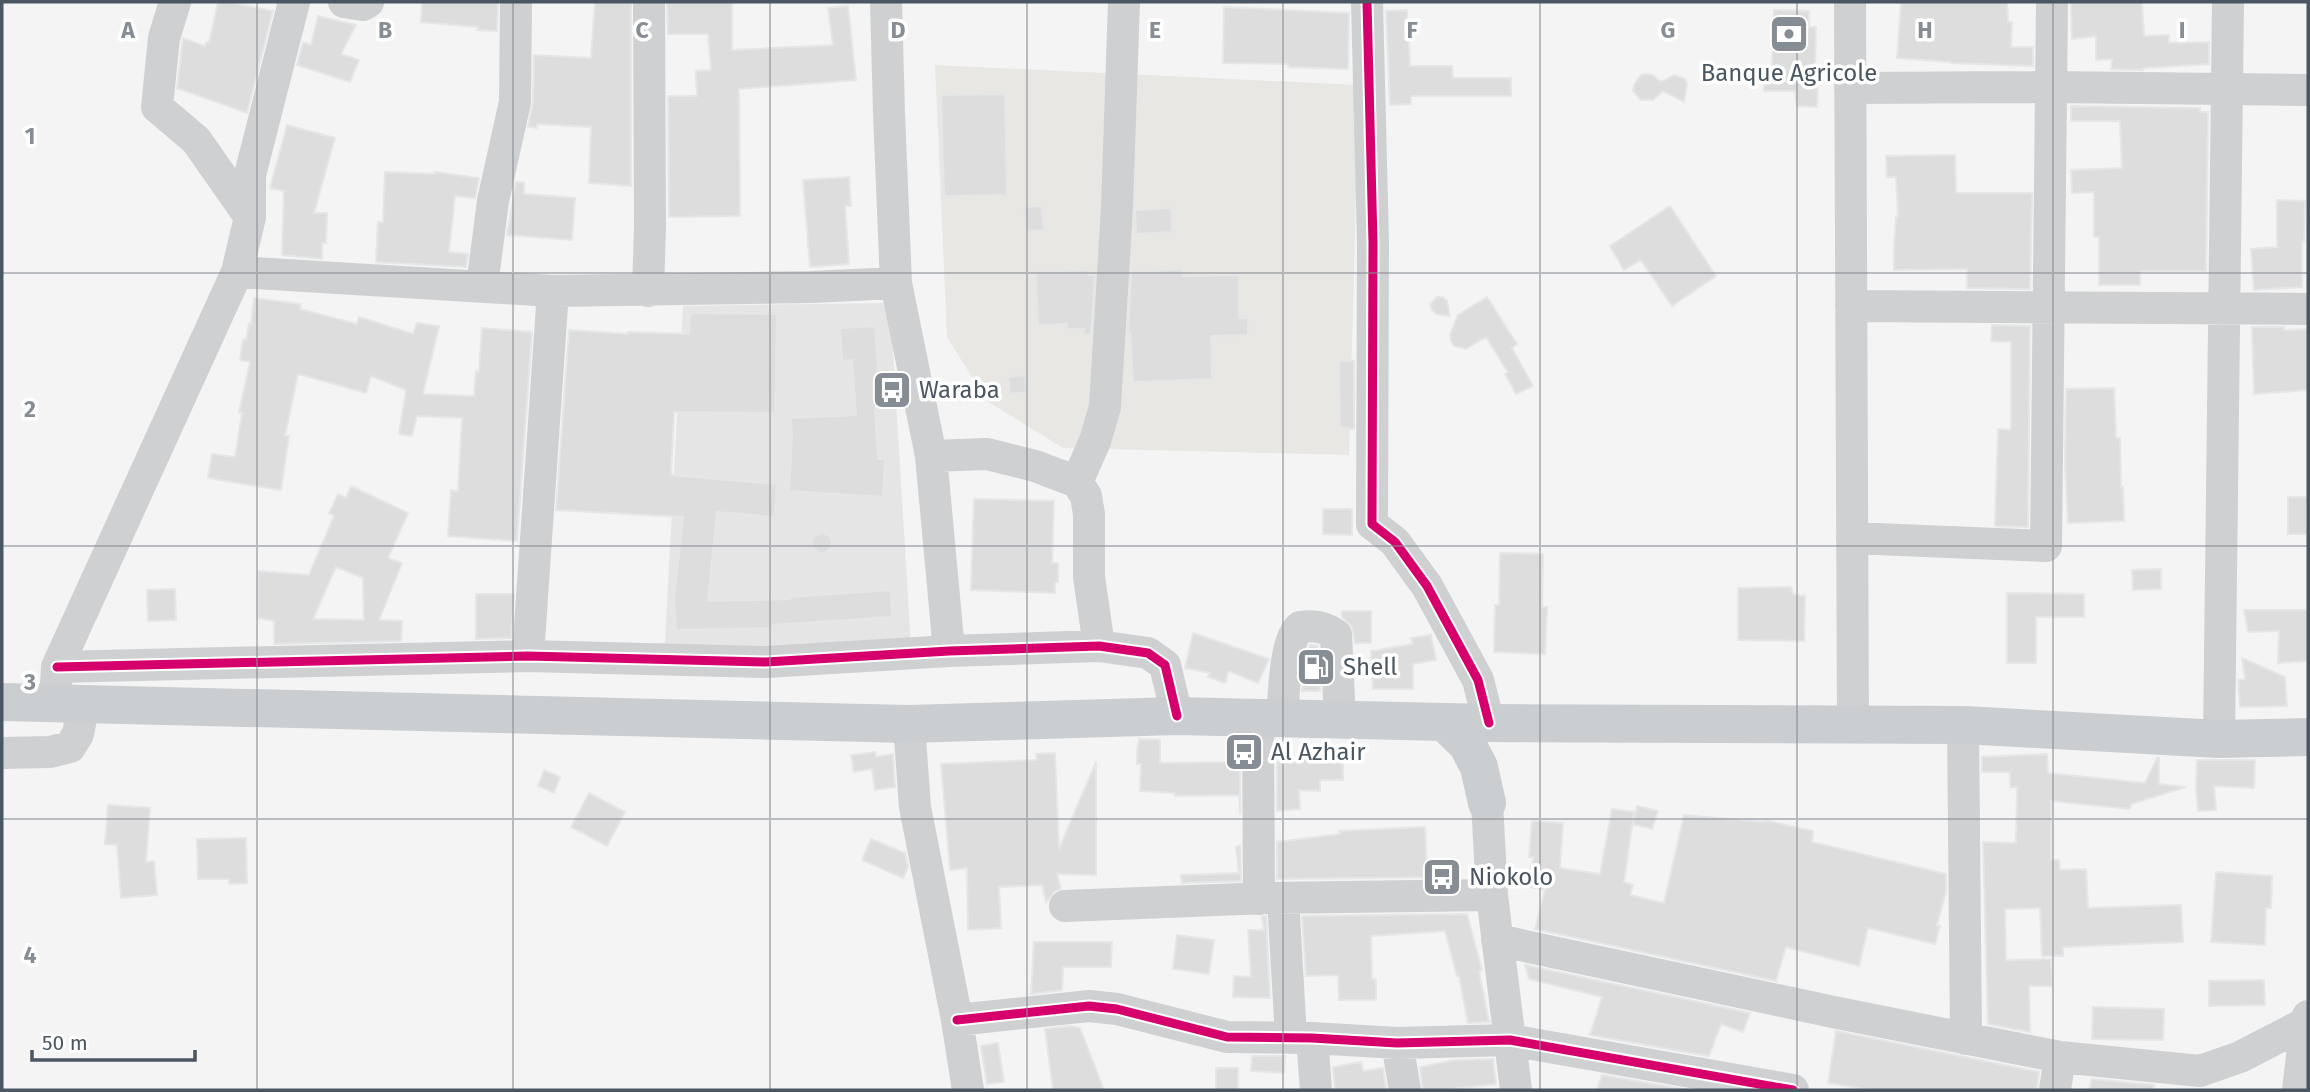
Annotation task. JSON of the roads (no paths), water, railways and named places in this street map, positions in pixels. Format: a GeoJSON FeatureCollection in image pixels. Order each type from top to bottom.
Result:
{"type":"FeatureCollection","features":[{"type":"Feature","properties":{"kind":"main road"},"geometry":{"type":"LineString","coordinates":[[2,702],[66,691],[909,724],[1178,716],[1503,724],[1963,725],[2219,739],[2308,737]]}},
{"type":"Feature","properties":{"kind":"main road"},"geometry":{"type":"LineString","coordinates":[[1444,722],[1467,744],[1479,767],[1487,803]]}},
{"type":"Feature","properties":{"kind":"main road"},"geometry":{"type":"LineString","coordinates":[[1487,803],[1491,761],[1503,724]]}},
{"type":"Feature","properties":{"kind":"street"},"geometry":{"type":"LineString","coordinates":[[175,2],[164,37],[157,107],[196,140],[250,217]]}},
{"type":"Feature","properties":{"kind":"street"},"geometry":{"type":"LineString","coordinates":[[2,753],[50,752],[70,747],[78,734],[66,691],[237,272],[250,217],[250,175],[294,2]]}},
{"type":"Feature","properties":{"kind":"street"},"geometry":{"type":"LineString","coordinates":[[344,2],[363,5],[368,2]]}},
{"type":"Feature","properties":{"kind":"street"},"geometry":{"type":"LineString","coordinates":[[482,286],[494,201],[515,102],[516,2]]}},
{"type":"Feature","properties":{"kind":"street"},"geometry":{"type":"LineString","coordinates":[[648,291],[649,2]]}},
{"type":"Feature","properties":{"kind":"street"},"geometry":{"type":"LineString","coordinates":[[886,2],[896,283],[931,456],[949,651]]}},
{"type":"Feature","properties":{"kind":"street"},"geometry":{"type":"LineString","coordinates":[[1077,482],[1105,407],[1117,207],[1124,2]]}},
{"type":"Feature","properties":{"kind":"street"},"geometry":{"type":"LineString","coordinates":[[1367,2],[1373,243],[1372,524],[1395,542],[1427,586],[1503,724]]}},
{"type":"Feature","properties":{"kind":"street"},"geometry":{"type":"LineString","coordinates":[[1850,2],[1853,726]]}},
{"type":"Feature","properties":{"kind":"street"},"geometry":{"type":"LineString","coordinates":[[1852,538],[2046,546],[2052,2]]}},
{"type":"Feature","properties":{"kind":"street"},"geometry":{"type":"LineString","coordinates":[[2219,739],[2228,2]]}},
{"type":"Feature","properties":{"kind":"street"},"geometry":{"type":"LineString","coordinates":[[1850,88],[2308,90]]}},
{"type":"Feature","properties":{"kind":"street"},"geometry":{"type":"LineString","coordinates":[[237,272],[553,291],[648,291],[896,283]]}},
{"type":"Feature","properties":{"kind":"street"},"geometry":{"type":"LineString","coordinates":[[528,656],[553,291]]}},
{"type":"Feature","properties":{"kind":"street"},"geometry":{"type":"LineString","coordinates":[[1852,306],[2308,309]]}},
{"type":"Feature","properties":{"kind":"street"},"geometry":{"type":"LineString","coordinates":[[931,456],[987,454],[1035,466],[1077,482],[1086,496],[1089,514],[1089,578],[1099,646]]}},
{"type":"Feature","properties":{"kind":"street"},"geometry":{"type":"LineString","coordinates":[[1316,1090],[1301,1037],[1271,899],[1270,719],[1286,670],[1292,637],[1300,627],[1309,625],[1336,635],[1340,720]]}},
{"type":"Feature","properties":{"kind":"street"},"geometry":{"type":"LineString","coordinates":[[66,691],[528,656],[766,662],[949,651],[1099,646],[1148,653],[1165,665],[1178,716]]}},
{"type":"Feature","properties":{"kind":"street"},"geometry":{"type":"LineString","coordinates":[[909,724],[915,807],[968,1090]]}},
{"type":"Feature","properties":{"kind":"street"},"geometry":{"type":"LineString","coordinates":[[1963,725],[1966,1039]]}},
{"type":"Feature","properties":{"kind":"street"},"geometry":{"type":"LineString","coordinates":[[1487,803],[1492,895],[1516,1090]]}},
{"type":"Feature","properties":{"kind":"street"},"geometry":{"type":"LineString","coordinates":[[1065,905],[1492,895]]}},
{"type":"Feature","properties":{"kind":"street"},"geometry":{"type":"LineString","coordinates":[[1497,940],[1966,1039],[2202,1084],[2240,1057],[2307,1021]]}},
{"type":"Feature","properties":{"kind":"street"},"geometry":{"type":"LineString","coordinates":[[957,1020],[1089,1006],[1117,1009],[1227,1037],[1301,1037],[1397,1043],[1510,1040],[1793,1090]]}},
{"type":"Feature","properties":{"kind":"street"},"geometry":{"type":"LineString","coordinates":[[2298,1090],[2307,1021]]}},
{"type":"Feature","properties":{"kind":"street"},"geometry":{"type":"LineString","coordinates":[[1397,1043],[1405,1090]]}},
{"type":"Feature","properties":{"kind":"street"},"geometry":{"type":"LineString","coordinates":[[2055,1090],[2060,1057]]}},
{"type":"Feature","properties":{"kind":"place","name":"Banque Agricole"},"geometry":{"type":"Point","coordinates":[1789,34]}},
{"type":"Feature","properties":{"kind":"place","name":"Waraba"},"geometry":{"type":"Point","coordinates":[892,390]}},
{"type":"Feature","properties":{"kind":"place","name":"Shell"},"geometry":{"type":"Point","coordinates":[1316,667]}},
{"type":"Feature","properties":{"kind":"place","name":"Al Azhair"},"geometry":{"type":"Point","coordinates":[1244,752]}},
{"type":"Feature","properties":{"kind":"place","name":"Niokolo"},"geometry":{"type":"Point","coordinates":[1442,877]}}]}
